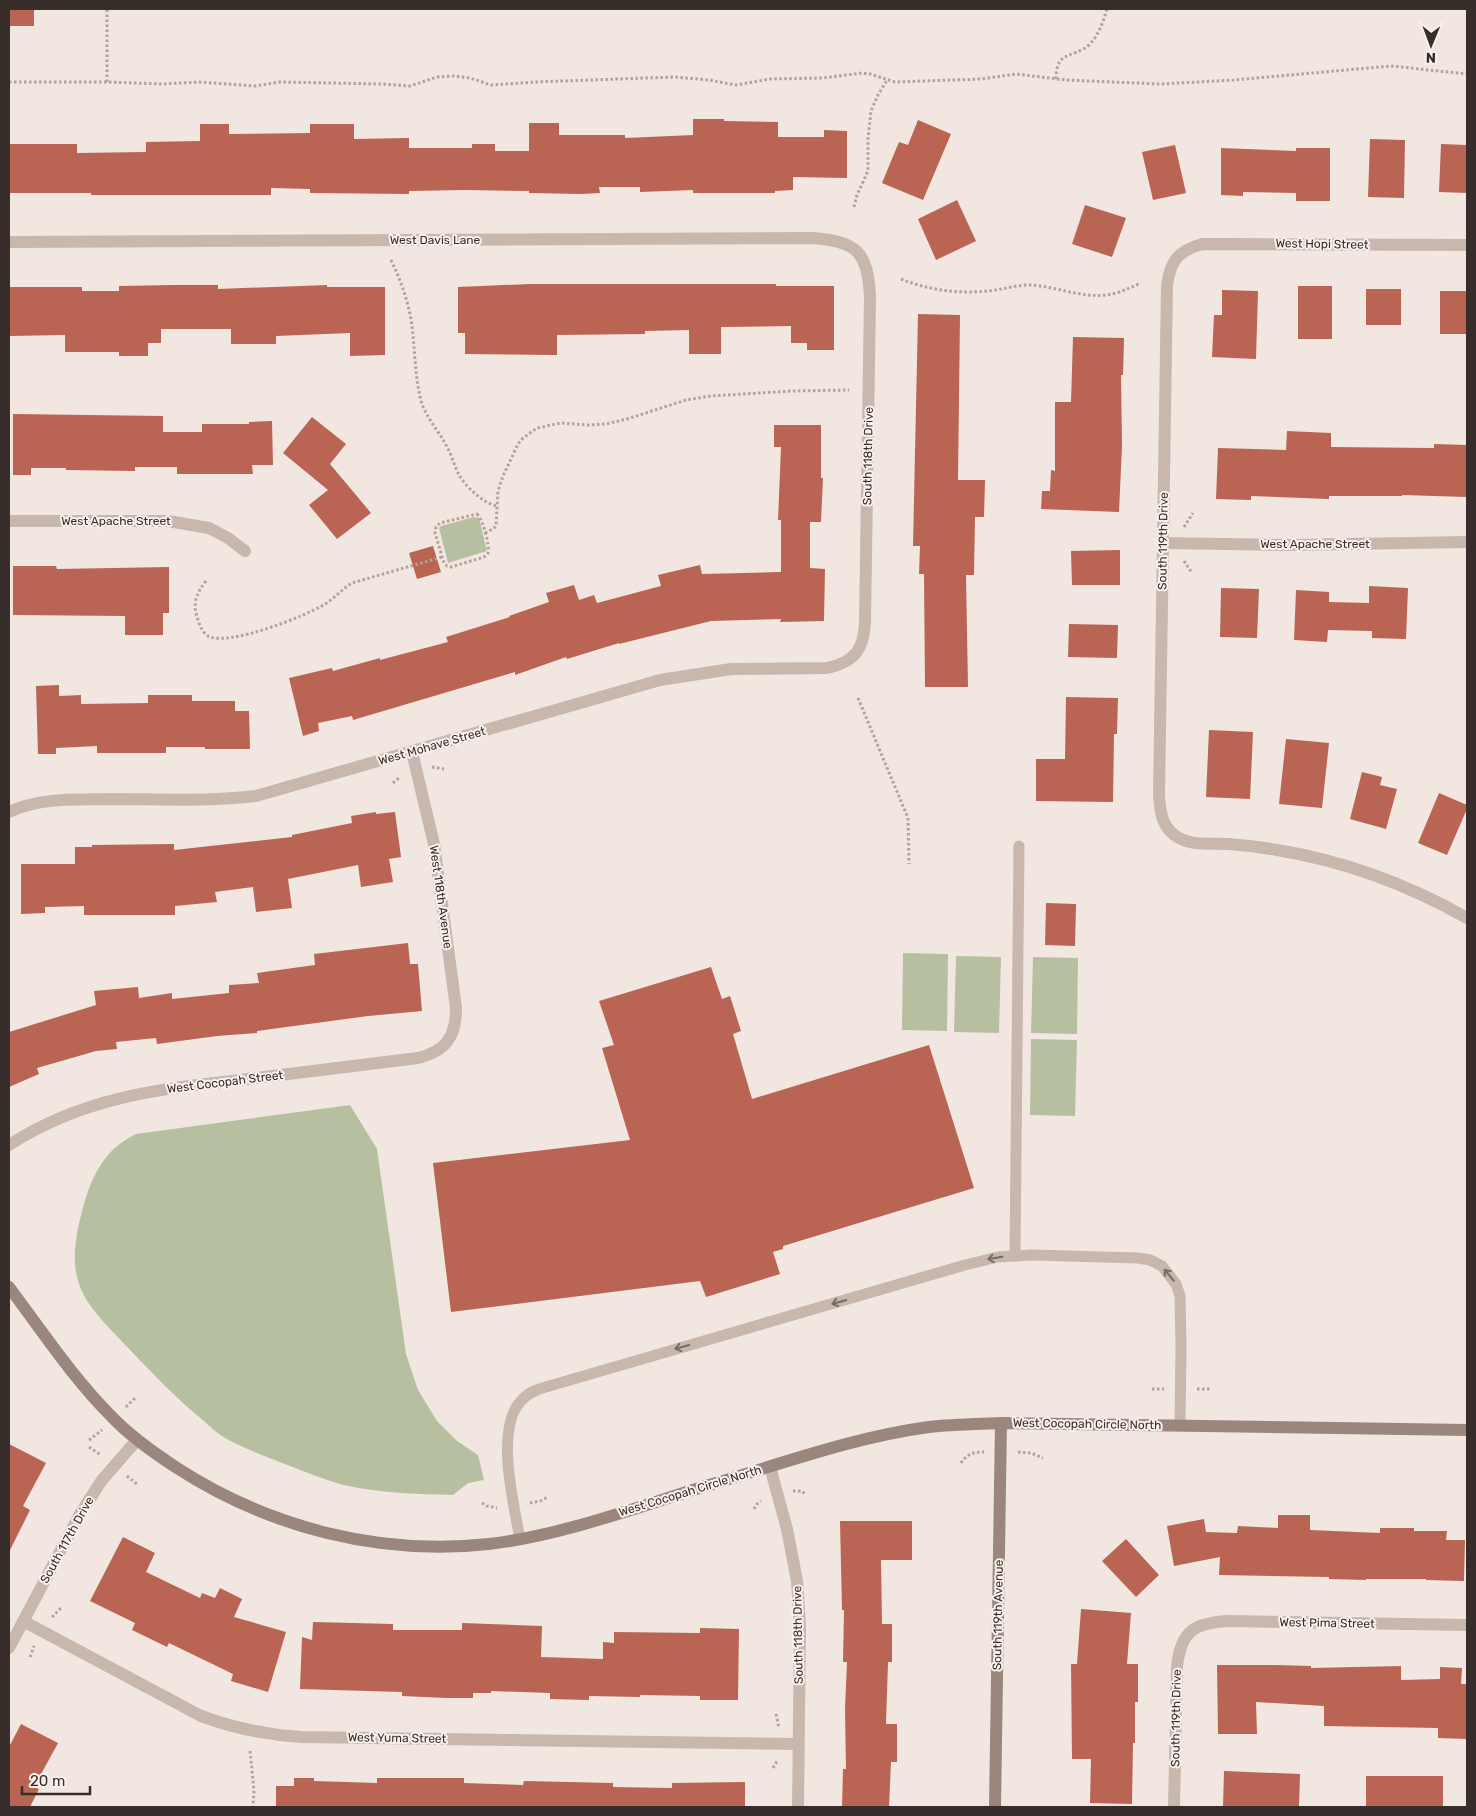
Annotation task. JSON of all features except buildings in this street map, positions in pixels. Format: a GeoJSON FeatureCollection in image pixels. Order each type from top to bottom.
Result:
{"type":"FeatureCollection","features":[{"type":"Feature","properties":{"kind":"street","name":"West Davis Lane"},"geometry":{"type":"LineString","coordinates":[[9,242],[812,238],[843,243],[858,251]]}},
{"type":"Feature","properties":{"kind":"street","name":"West Hopi Street"},"geometry":{"type":"LineString","coordinates":[[1180,253],[1191,247],[1214,243],[1467,245]]}},
{"type":"Feature","properties":{"kind":"street","name":"South 118th Drive"},"geometry":{"type":"LineString","coordinates":[[852,659],[860,648],[865,622],[870,297],[866,265],[858,251]]}},
{"type":"Feature","properties":{"kind":"street","name":"South 119th Drive"},"geometry":{"type":"LineString","coordinates":[[1180,253],[1172,264],[1167,286],[1159,795],[1163,820],[1169,831],[1191,842],[1253,846],[1345,864],[1414,890],[1467,918]]}},
{"type":"Feature","properties":{"kind":"street","name":"West Apache Street"},"geometry":{"type":"LineString","coordinates":[[9,521],[168,521],[209,528],[228,538],[246,551]]}},
{"type":"Feature","properties":{"kind":"street","name":"West Apache Street"},"geometry":{"type":"LineString","coordinates":[[1164,543],[1290,546],[1467,542]]}},
{"type":"Feature","properties":{"kind":"street","name":"West Mohave Street"},"geometry":{"type":"LineString","coordinates":[[9,812],[34,803],[62,800],[219,799],[256,796],[660,680],[731,668],[827,668],[840,665],[852,659]]}},
{"type":"Feature","properties":{"kind":"street","name":"West 118th Avenue"},"geometry":{"type":"LineString","coordinates":[[412,752],[434,844],[456,1008],[453,1032],[447,1042]]}},
{"type":"Feature","properties":{"kind":"street","name":"West Cocopah Street"},"geometry":{"type":"LineString","coordinates":[[9,1145],[72,1112],[122,1097],[173,1088],[418,1058],[440,1050],[447,1042]]}},
{"type":"Feature","properties":{"kind":"street","name":"West Cocopah Circle North"},"geometry":{"type":"LineString","coordinates":[[9,1286],[80,1382],[113,1419],[137,1440],[183,1472],[237,1502],[296,1525],[326,1534],[392,1545],[424,1547],[488,1544],[520,1539],[584,1523],[880,1435],[929,1427],[1001,1423],[1467,1430]]}},
{"type":"Feature","properties":{"kind":"street","name":"South 119th Avenue"},"geometry":{"type":"LineString","coordinates":[[995,1807],[1001,1423]]}},
{"type":"Feature","properties":{"kind":"street","name":"South 117th Drive"},"geometry":{"type":"LineString","coordinates":[[9,1648],[91,1496],[114,1465],[137,1440]]}},
{"type":"Feature","properties":{"kind":"street","name":"South 118th Drive"},"geometry":{"type":"LineString","coordinates":[[770,1467],[787,1529],[797,1581],[800,1626],[798,1807]]}},
{"type":"Feature","properties":{"kind":"street","name":"West Yuma Street"},"geometry":{"type":"LineString","coordinates":[[23,1621],[201,1716],[221,1724],[261,1733],[302,1736],[798,1744]]}},
{"type":"Feature","properties":{"kind":"street","name":"West Pima Street"},"geometry":{"type":"LineString","coordinates":[[1189,1631],[1201,1624],[1228,1621],[1467,1625]]}},
{"type":"Feature","properties":{"kind":"street","name":"South 119th Drive"},"geometry":{"type":"LineString","coordinates":[[1174,1807],[1177,1666],[1182,1642],[1189,1631]]}},
{"type":"Feature","properties":{"kind":"lane"},"geometry":{"type":"LineString","coordinates":[[1015,1256],[1019,846]]}},
{"type":"Feature","properties":{"kind":"lane"},"geometry":{"type":"LineString","coordinates":[[520,1539],[509,1476],[507,1442],[512,1415],[518,1403],[529,1393],[965,1265],[998,1257],[1124,1257],[1150,1260],[1162,1266],[1176,1284],[1180,1296],[1180,1425]]}},
{"type":"Feature","properties":{"kind":"path"},"geometry":{"type":"LineString","coordinates":[[107,9],[107,82]]}},
{"type":"Feature","properties":{"kind":"path"},"geometry":{"type":"LineString","coordinates":[[1056,79],[1056,69],[1059,62],[1063,57],[1083,49],[1094,39],[1107,9]]}},
{"type":"Feature","properties":{"kind":"path"},"geometry":{"type":"LineString","coordinates":[[9,82],[162,84],[213,82],[256,86],[280,82],[410,86],[438,77],[454,76],[470,78],[491,86],[535,82],[667,77],[736,85],[770,79],[823,78],[862,74],[870,74],[888,80],[903,82],[963,80],[1016,74],[1056,79],[1106,80],[1139,84],[1183,83],[1391,66],[1467,74]]}},
{"type":"Feature","properties":{"kind":"path"},"geometry":{"type":"LineString","coordinates":[[854,207],[857,195],[868,171],[868,139],[872,110],[878,95],[888,80]]}},
{"type":"Feature","properties":{"kind":"path"},"geometry":{"type":"LineString","coordinates":[[391,260],[404,292],[409,312],[417,379],[425,411],[429,420],[445,442],[460,477],[478,496],[488,503],[497,506]]}},
{"type":"Feature","properties":{"kind":"path"},"geometry":{"type":"LineString","coordinates":[[901,279],[923,286],[953,291],[987,291],[1017,285],[1036,285],[1090,295],[1112,294],[1140,283]]}},
{"type":"Feature","properties":{"kind":"path"},"geometry":{"type":"LineString","coordinates":[[485,533],[496,526],[500,484],[518,444],[529,433],[545,425],[560,423],[606,424],[686,400],[711,396],[849,390]]}},
{"type":"Feature","properties":{"kind":"path"},"geometry":{"type":"LineString","coordinates":[[477,514],[481,518],[485,533],[489,548],[486,556],[451,567],[445,565],[436,533],[438,525],[477,514]]}},
{"type":"Feature","properties":{"kind":"path"},"geometry":{"type":"LineString","coordinates":[[206,582],[196,598],[196,613],[203,632],[214,638],[226,638],[250,635],[295,618],[326,604],[352,583],[442,557]]}},
{"type":"Feature","properties":{"kind":"path"},"geometry":{"type":"LineString","coordinates":[[858,698],[908,818],[909,864]]}},
{"type":"Feature","properties":{"kind":"path"},"geometry":{"type":"LineString","coordinates":[[250,1751],[254,1790],[253,1807]]}},
{"type":"Feature","properties":{"kind":"green space"},"geometry":{"type":"Polygon","coordinates":[[[474,517],[479,518],[487,551],[448,563],[439,528],[474,517]]]}},
{"type":"Feature","properties":{"kind":"green space"},"geometry":{"type":"Polygon","coordinates":[[[903,953],[948,954],[947,1031],[902,1030],[903,953]]]}},
{"type":"Feature","properties":{"kind":"green space"},"geometry":{"type":"Polygon","coordinates":[[[956,956],[1001,957],[999,1033],[954,1032],[956,956]]]}},
{"type":"Feature","properties":{"kind":"green space"},"geometry":{"type":"Polygon","coordinates":[[[1033,957],[1078,958],[1077,1034],[1031,1033],[1033,957]]]}},
{"type":"Feature","properties":{"kind":"green space"},"geometry":{"type":"Polygon","coordinates":[[[1031,1039],[1077,1040],[1075,1116],[1030,1115],[1031,1039]]]}},
{"type":"Feature","properties":{"kind":"green space"},"geometry":{"type":"Polygon","coordinates":[[[350,1105],[377,1149],[406,1354],[418,1390],[437,1421],[457,1441],[478,1455],[484,1480],[468,1483],[453,1495],[411,1494],[344,1485],[266,1457],[225,1438],[176,1397],[103,1321],[91,1307],[77,1278],[75,1260],[76,1240],[81,1215],[93,1178],[106,1157],[124,1141],[136,1134],[350,1105]]]}}]}
